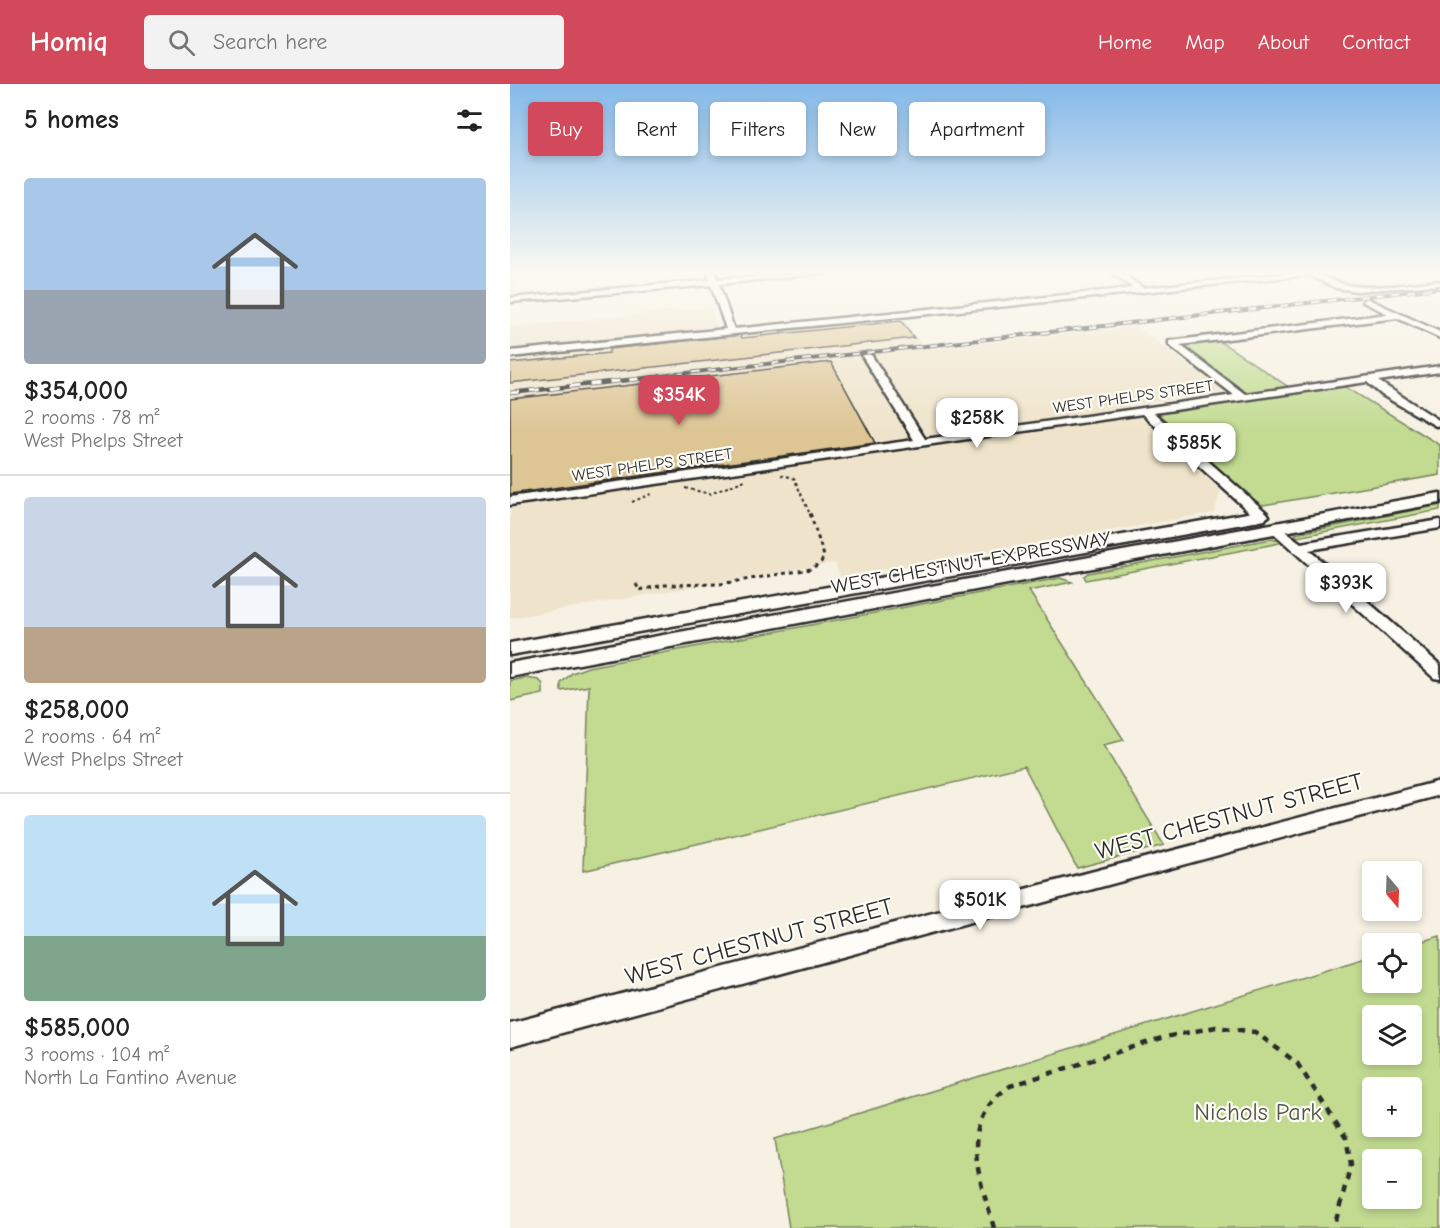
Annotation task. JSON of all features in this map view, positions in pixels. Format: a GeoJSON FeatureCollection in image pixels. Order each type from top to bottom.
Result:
{"type":"FeatureCollection","features":[{"type":"Feature","properties":{"kind":"main road","name":"WEST CHESTNUT EXPRESSWAY"},"geometry":{"type":"LineString","coordinates":[[510,670],[1269,522],[1440,484]]}},
{"type":"Feature","properties":{"kind":"main road","name":"WEST CHESTNUT EXPRESSWAY"},"geometry":{"type":"LineString","coordinates":[[510,649],[1269,522],[1440,498]]}},
{"type":"Feature","properties":{"kind":"street"},"geometry":{"type":"LineString","coordinates":[[728,325],[730,332]]}},
{"type":"Feature","properties":{"kind":"street"},"geometry":{"type":"LineString","coordinates":[[510,354],[795,325]]}},
{"type":"Feature","properties":{"kind":"street"},"geometry":{"type":"LineString","coordinates":[[1243,397],[1172,344],[1317,325]]}},
{"type":"Feature","properties":{"kind":"street"},"geometry":{"type":"LineString","coordinates":[[1420,325],[1440,335]]}},
{"type":"Feature","properties":{"kind":"street"},"geometry":{"type":"LineString","coordinates":[[867,356],[921,442]]}},
{"type":"Feature","properties":{"kind":"street","name":"WEST PHELPS STREET"},"geometry":{"type":"LineString","coordinates":[[510,501],[1440,369]]}},
{"type":"Feature","properties":{"kind":"street"},"geometry":{"type":"LineString","coordinates":[[1363,380],[1436,423]]}},
{"type":"Feature","properties":{"kind":"street"},"geometry":{"type":"LineString","coordinates":[[1145,411],[1440,674]]}},
{"type":"Feature","properties":{"kind":"street"},"geometry":{"type":"LineString","coordinates":[[1297,548],[1436,528]]}},
{"type":"Feature","properties":{"kind":"street","name":"WEST CHESTNUT STREET"},"geometry":{"type":"LineString","coordinates":[[510,1035],[1440,788]]}},
{"type":"Feature","properties":{"kind":"path"},"geometry":{"type":"LineString","coordinates":[[636,584],[639,590],[665,585],[720,584],[812,569],[820,564],[824,558],[823,548],[806,510],[801,489],[794,478],[776,475]]}},
{"type":"Feature","properties":{"kind":"path"},"geometry":{"type":"LineString","coordinates":[[679,485],[697,494],[708,495],[719,494],[751,479]]}},
{"type":"Feature","properties":{"kind":"path"},"geometry":{"type":"LineString","coordinates":[[632,502],[659,491]]}},
{"type":"Feature","properties":{"kind":"path"},"geometry":{"type":"LineString","coordinates":[[994,1228],[975,1145],[978,1123],[990,1100],[1010,1086],[1165,1037],[1208,1027],[1227,1027],[1255,1032],[1297,1063],[1342,1128],[1351,1164],[1334,1228]]}},
{"type":"Feature","properties":{"kind":"shaded area"},"geometry":{"type":"Polygon","coordinates":[[[716,325],[719,336],[821,325],[908,325],[926,349],[1136,326],[1226,392],[1128,405],[1221,491],[1214,513],[840,577],[835,563],[510,618],[510,327],[716,325]]]}},
{"type":"Feature","properties":{"kind":"green space"},"geometry":{"type":"Polygon","coordinates":[[[1215,338],[1289,387],[1253,392],[1239,391],[1180,348],[1180,344],[1215,338]]]}},
{"type":"Feature","properties":{"kind":"green space"},"geometry":{"type":"Polygon","coordinates":[[[1344,386],[1440,445],[1440,475],[1263,505],[1253,500],[1158,416],[1161,412],[1344,386]]]}},
{"type":"Feature","properties":{"kind":"green space"},"geometry":{"type":"Polygon","coordinates":[[[1440,505],[1440,510],[1297,537],[1295,534],[1440,505]]]}},
{"type":"Feature","properties":{"kind":"green space"},"geometry":{"type":"Polygon","coordinates":[[[1271,539],[1285,542],[1086,580],[1084,576],[1088,573],[1271,539]]]}},
{"type":"Feature","properties":{"kind":"green space"},"geometry":{"type":"Polygon","coordinates":[[[1060,578],[1072,582],[1029,591],[1124,740],[1103,745],[1164,845],[1077,868],[1024,766],[583,871],[589,686],[561,691],[561,683],[572,673],[588,667],[1060,578]]]}},
{"type":"Feature","properties":{"kind":"green space"},"geometry":{"type":"Polygon","coordinates":[[[525,678],[539,680],[543,684],[543,694],[510,701],[510,681],[525,678]]]}},
{"type":"Feature","properties":{"kind":"green space","name":"Nichols Park"},"geometry":{"type":"Polygon","coordinates":[[[1440,936],[1440,1228],[789,1228],[775,1139],[1362,959],[1362,993],[1422,993],[1422,941],[1440,936]]]}},
{"type":"Feature","properties":{"kind":"building"},"geometry":{"type":"Polygon","coordinates":[[[860,325],[904,325],[914,338],[510,383],[510,363],[609,353],[609,349],[740,335],[742,338],[860,325]]]}},
{"type":"Feature","properties":{"kind":"building"},"geometry":{"type":"Polygon","coordinates":[[[831,362],[875,443],[510,494],[510,399],[831,362]]]}},
{"type":"Feature","properties":{"kind":"railway"},"geometry":{"type":"LineString","coordinates":[[660,376],[1109,325]]}},
{"type":"Feature","properties":{"kind":"railway"},"geometry":{"type":"LineString","coordinates":[[510,393],[674,375]]}}]}
